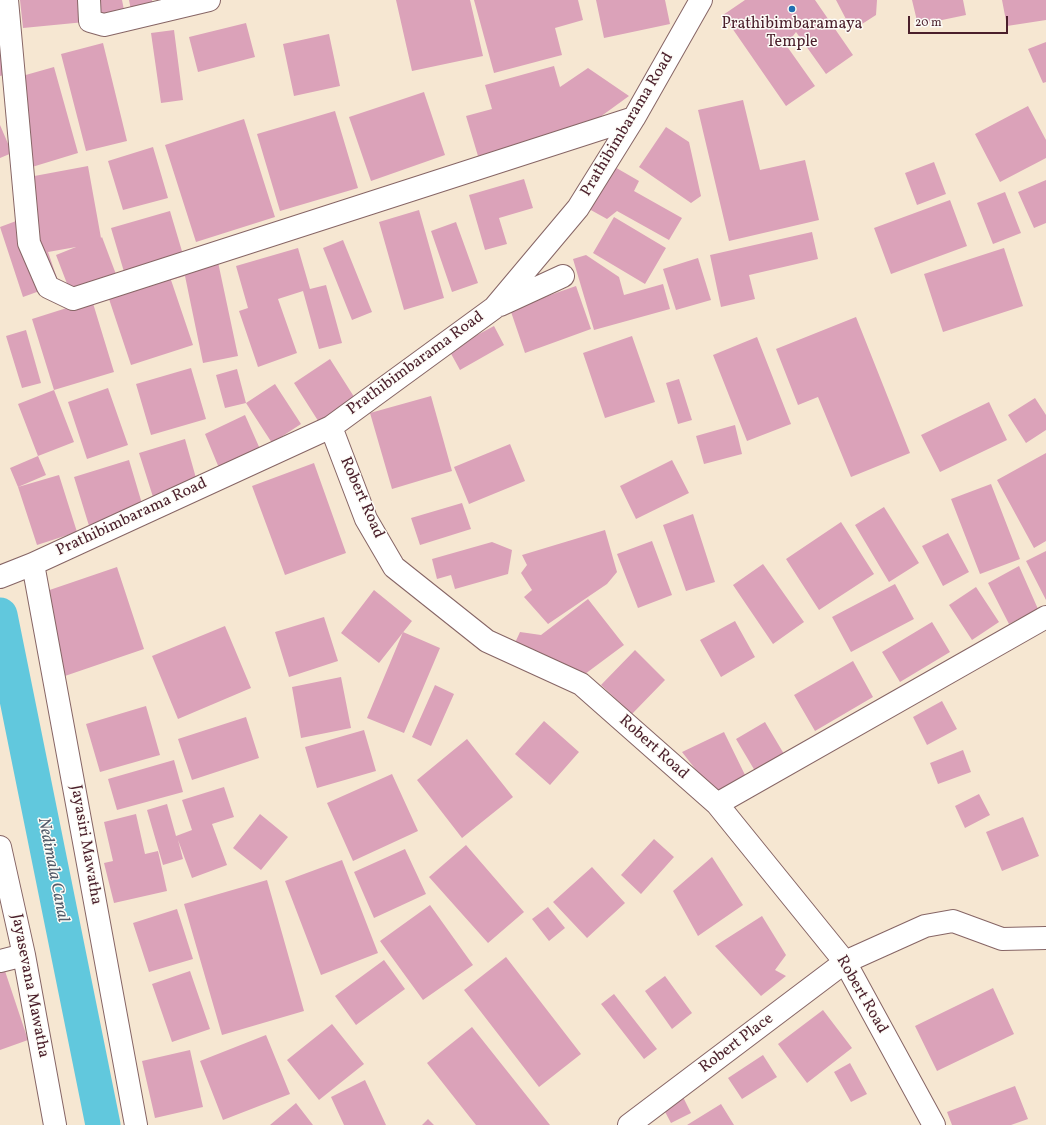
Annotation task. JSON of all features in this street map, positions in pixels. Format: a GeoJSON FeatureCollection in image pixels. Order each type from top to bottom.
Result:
{"type":"FeatureCollection","features":[{"type":"Feature","properties":{"kind":"street"},"geometry":{"type":"LineString","coordinates":[[7,0],[29,243],[48,287],[73,299],[634,118]]}},
{"type":"Feature","properties":{"kind":"street"},"geometry":{"type":"LineString","coordinates":[[89,0],[90,21],[104,25],[209,0]]}},
{"type":"Feature","properties":{"kind":"street","name":"Prathibimbarama Road"},"geometry":{"type":"LineString","coordinates":[[16,571],[331,427],[494,308],[578,208],[634,118],[702,0]]}},
{"type":"Feature","properties":{"kind":"street"},"geometry":{"type":"LineString","coordinates":[[494,308],[563,276]]}},
{"type":"Feature","properties":{"kind":"street","name":"Robert Road"},"geometry":{"type":"LineString","coordinates":[[331,427],[366,519],[394,567],[487,641],[581,684],[717,804],[845,962],[934,1125]]}},
{"type":"Feature","properties":{"kind":"street","name":"Jayasiri Mawatha"},"geometry":{"type":"LineString","coordinates":[[16,571],[136,1125]]}},
{"type":"Feature","properties":{"kind":"street"},"geometry":{"type":"LineString","coordinates":[[717,804],[1046,617]]}},
{"type":"Feature","properties":{"kind":"street","name":"Jayasevana Mawatha"},"geometry":{"type":"LineString","coordinates":[[0,847],[24,956],[55,1125]]}},
{"type":"Feature","properties":{"kind":"street","name":"Robert Place"},"geometry":{"type":"LineString","coordinates":[[629,1125],[845,962],[924,926],[953,921],[1002,939],[1046,938]]}},
{"type":"Feature","properties":{"kind":"street"},"geometry":{"type":"LineString","coordinates":[[0,961],[24,956]]}},
{"type":"Feature","properties":{"kind":"building"},"geometry":{"type":"Polygon","coordinates":[[[20,0],[82,0],[85,22],[23,28],[20,0]]]}},
{"type":"Feature","properties":{"kind":"building"},"geometry":{"type":"Polygon","coordinates":[[[91,0],[122,0],[125,15],[95,20],[91,0]]]}},
{"type":"Feature","properties":{"kind":"building"},"geometry":{"type":"Polygon","coordinates":[[[129,0],[152,0],[153,6],[131,10],[129,0]]]}},
{"type":"Feature","properties":{"kind":"building"},"geometry":{"type":"Polygon","coordinates":[[[396,0],[470,0],[483,56],[412,71],[396,0]]]}},
{"type":"Feature","properties":{"kind":"building"},"geometry":{"type":"Polygon","coordinates":[[[474,0],[578,0],[583,20],[555,28],[562,55],[494,73],[474,0]]]}},
{"type":"Feature","properties":{"kind":"building"},"geometry":{"type":"Polygon","coordinates":[[[596,0],[665,0],[670,24],[604,38],[596,0]]]}},
{"type":"Feature","properties":{"kind":"building"},"geometry":{"type":"Polygon","coordinates":[[[745,0],[815,0],[853,55],[826,74],[796,32],[786,45],[815,86],[786,106],[723,15],[745,0]]]}},
{"type":"Feature","properties":{"kind":"building"},"geometry":{"type":"Polygon","coordinates":[[[836,0],[877,0],[876,15],[862,24],[847,21],[836,0]]]}},
{"type":"Feature","properties":{"kind":"building"},"geometry":{"type":"Polygon","coordinates":[[[912,0],[963,0],[966,15],[918,25],[912,0]]]}},
{"type":"Feature","properties":{"kind":"building"},"geometry":{"type":"Polygon","coordinates":[[[1002,0],[1046,0],[1046,20],[1007,26],[1002,0]]]}},
{"type":"Feature","properties":{"kind":"building"},"geometry":{"type":"Polygon","coordinates":[[[246,23],[255,57],[198,72],[189,37],[246,23]]]}},
{"type":"Feature","properties":{"kind":"building"},"geometry":{"type":"Polygon","coordinates":[[[174,30],[183,100],[161,103],[151,33],[174,30]]]}},
{"type":"Feature","properties":{"kind":"building"},"geometry":{"type":"Polygon","coordinates":[[[0,32],[11,73],[0,76],[0,32]]]}},
{"type":"Feature","properties":{"kind":"building"},"geometry":{"type":"Polygon","coordinates":[[[329,34],[340,86],[294,96],[283,44],[329,34]]]}},
{"type":"Feature","properties":{"kind":"building"},"geometry":{"type":"Polygon","coordinates":[[[1046,42],[1046,82],[1043,83],[1028,49],[1046,42]]]}},
{"type":"Feature","properties":{"kind":"building"},"geometry":{"type":"Polygon","coordinates":[[[103,43],[127,141],[86,151],[61,54],[103,43]]]}},
{"type":"Feature","properties":{"kind":"building"},"geometry":{"type":"Polygon","coordinates":[[[554,66],[560,87],[588,68],[629,96],[589,125],[478,156],[466,116],[492,109],[485,85],[554,66]]]}},
{"type":"Feature","properties":{"kind":"building"},"geometry":{"type":"Polygon","coordinates":[[[54,67],[78,153],[32,167],[8,80],[54,67]]]}},
{"type":"Feature","properties":{"kind":"building"},"geometry":{"type":"Polygon","coordinates":[[[424,92],[445,155],[371,181],[349,117],[424,92]]]}},
{"type":"Feature","properties":{"kind":"building"},"geometry":{"type":"Polygon","coordinates":[[[743,100],[760,170],[805,160],[819,220],[729,241],[698,110],[743,100]]]}},
{"type":"Feature","properties":{"kind":"building"},"geometry":{"type":"Polygon","coordinates":[[[1028,106],[1046,140],[1046,158],[1000,182],[975,134],[1028,106]]]}},
{"type":"Feature","properties":{"kind":"building"},"geometry":{"type":"Polygon","coordinates":[[[335,111],[358,188],[280,211],[257,134],[335,111]]]}},
{"type":"Feature","properties":{"kind":"building"},"geometry":{"type":"Polygon","coordinates":[[[244,119],[275,217],[196,242],[165,145],[244,119]]]}},
{"type":"Feature","properties":{"kind":"building"},"geometry":{"type":"Polygon","coordinates":[[[0,125],[12,153],[0,158],[0,125]]]}},
{"type":"Feature","properties":{"kind":"building"},"geometry":{"type":"Polygon","coordinates":[[[666,127],[689,142],[701,196],[691,203],[639,167],[666,127]]]}},
{"type":"Feature","properties":{"kind":"building"},"geometry":{"type":"Polygon","coordinates":[[[153,147],[168,198],[123,210],[108,161],[153,147]]]}},
{"type":"Feature","properties":{"kind":"building"},"geometry":{"type":"Polygon","coordinates":[[[934,162],[946,194],[917,205],[905,173],[934,162]]]}},
{"type":"Feature","properties":{"kind":"building"},"geometry":{"type":"Polygon","coordinates":[[[88,166],[101,238],[102,237],[117,277],[71,294],[56,255],[76,247],[48,252],[59,284],[23,297],[0,227],[35,214],[29,177],[88,166]]]}},
{"type":"Feature","properties":{"kind":"building"},"geometry":{"type":"Polygon","coordinates":[[[613,166],[639,181],[634,191],[682,218],[669,240],[617,211],[607,219],[589,209],[613,166]]]}},
{"type":"Feature","properties":{"kind":"building"},"geometry":{"type":"Polygon","coordinates":[[[524,179],[533,208],[499,218],[507,244],[485,250],[469,195],[524,179]]]}},
{"type":"Feature","properties":{"kind":"building"},"geometry":{"type":"Polygon","coordinates":[[[1046,180],[1046,223],[1034,228],[1018,192],[1046,180]]]}},
{"type":"Feature","properties":{"kind":"building"},"geometry":{"type":"Polygon","coordinates":[[[1005,192],[1021,233],[993,244],[977,203],[1005,192]]]}},
{"type":"Feature","properties":{"kind":"building"},"geometry":{"type":"Polygon","coordinates":[[[950,200],[967,246],[891,274],[874,228],[950,200]]]}},
{"type":"Feature","properties":{"kind":"building"},"geometry":{"type":"Polygon","coordinates":[[[419,210],[444,298],[404,310],[379,222],[419,210]]]}},
{"type":"Feature","properties":{"kind":"building"},"geometry":{"type":"Polygon","coordinates":[[[170,211],[187,268],[218,262],[238,356],[203,363],[185,276],[171,280],[193,345],[131,365],[109,299],[130,292],[111,228],[170,211]]]}},
{"type":"Feature","properties":{"kind":"building"},"geometry":{"type":"Polygon","coordinates":[[[614,217],[666,248],[645,284],[593,253],[614,217]]]}},
{"type":"Feature","properties":{"kind":"building"},"geometry":{"type":"Polygon","coordinates":[[[456,222],[478,283],[452,292],[431,231],[456,222]]]}},
{"type":"Feature","properties":{"kind":"building"},"geometry":{"type":"Polygon","coordinates":[[[812,232],[818,259],[749,275],[755,299],[721,307],[710,255],[812,232]]]}},
{"type":"Feature","properties":{"kind":"building"},"geometry":{"type":"Polygon","coordinates":[[[343,240],[372,312],[352,320],[323,248],[343,240]]]}},
{"type":"Feature","properties":{"kind":"building"},"geometry":{"type":"Polygon","coordinates":[[[298,248],[310,289],[326,285],[342,343],[319,349],[303,291],[278,299],[297,353],[258,367],[239,311],[248,308],[236,266],[298,248]]]}},
{"type":"Feature","properties":{"kind":"building"},"geometry":{"type":"Polygon","coordinates":[[[1004,248],[1023,306],[943,332],[924,274],[1004,248]]]}},
{"type":"Feature","properties":{"kind":"building"},"geometry":{"type":"Polygon","coordinates":[[[586,255],[619,277],[624,295],[663,284],[670,309],[594,330],[573,259],[586,255]]]}},
{"type":"Feature","properties":{"kind":"building"},"geometry":{"type":"Polygon","coordinates":[[[698,258],[711,300],[676,310],[663,269],[698,258]]]}},
{"type":"Feature","properties":{"kind":"building"},"geometry":{"type":"Polygon","coordinates":[[[576,286],[591,329],[525,353],[510,309],[576,286]]]}},
{"type":"Feature","properties":{"kind":"building"},"geometry":{"type":"Polygon","coordinates":[[[92,300],[114,372],[54,390],[32,319],[92,300]]]}},
{"type":"Feature","properties":{"kind":"building"},"geometry":{"type":"Polygon","coordinates":[[[856,317],[910,453],[851,477],[818,397],[798,405],[776,349],[856,317]]]}},
{"type":"Feature","properties":{"kind":"building"},"geometry":{"type":"Polygon","coordinates":[[[494,326],[504,345],[460,370],[449,350],[494,326]]]}},
{"type":"Feature","properties":{"kind":"building"},"geometry":{"type":"Polygon","coordinates":[[[26,330],[41,383],[22,388],[6,336],[26,330]]]}},
{"type":"Feature","properties":{"kind":"building"},"geometry":{"type":"Polygon","coordinates":[[[632,336],[655,402],[605,418],[583,353],[632,336]]]}},
{"type":"Feature","properties":{"kind":"building"},"geometry":{"type":"Polygon","coordinates":[[[757,337],[791,424],[747,441],[713,355],[757,337]]]}},
{"type":"Feature","properties":{"kind":"building"},"geometry":{"type":"Polygon","coordinates":[[[330,359],[358,403],[322,427],[294,383],[330,359]]]}},
{"type":"Feature","properties":{"kind":"building"},"geometry":{"type":"Polygon","coordinates":[[[191,368],[206,419],[151,435],[136,384],[191,368]]]}},
{"type":"Feature","properties":{"kind":"building"},"geometry":{"type":"Polygon","coordinates":[[[237,369],[246,403],[225,408],[216,375],[237,369]]]}},
{"type":"Feature","properties":{"kind":"building"},"geometry":{"type":"Polygon","coordinates":[[[679,379],[692,420],[678,424],[666,383],[679,379]]]}},
{"type":"Feature","properties":{"kind":"building"},"geometry":{"type":"Polygon","coordinates":[[[275,384],[301,424],[272,443],[246,403],[275,384]]]}},
{"type":"Feature","properties":{"kind":"building"},"geometry":{"type":"Polygon","coordinates":[[[108,388],[128,445],[87,459],[68,402],[108,388]]]}},
{"type":"Feature","properties":{"kind":"building"},"geometry":{"type":"Polygon","coordinates":[[[54,390],[74,442],[38,456],[18,404],[54,390]]]}},
{"type":"Feature","properties":{"kind":"building"},"geometry":{"type":"Polygon","coordinates":[[[431,396],[452,471],[392,489],[370,413],[431,396]]]}},
{"type":"Feature","properties":{"kind":"building"},"geometry":{"type":"Polygon","coordinates":[[[1035,398],[1046,415],[1046,430],[1026,443],[1008,415],[1035,398]]]}},
{"type":"Feature","properties":{"kind":"building"},"geometry":{"type":"Polygon","coordinates":[[[989,402],[1007,440],[940,472],[921,435],[989,402]]]}},
{"type":"Feature","properties":{"kind":"building"},"geometry":{"type":"Polygon","coordinates":[[[245,415],[260,449],[219,468],[205,434],[245,415]]]}},
{"type":"Feature","properties":{"kind":"building"},"geometry":{"type":"Polygon","coordinates":[[[735,425],[742,454],[704,464],[696,436],[735,425]]]}},
{"type":"Feature","properties":{"kind":"building"},"geometry":{"type":"Polygon","coordinates":[[[185,439],[196,478],[154,500],[139,453],[185,439]]]}},
{"type":"Feature","properties":{"kind":"building"},"geometry":{"type":"Polygon","coordinates":[[[510,444],[525,481],[469,504],[454,467],[510,444]]]}},
{"type":"Feature","properties":{"kind":"building"},"geometry":{"type":"Polygon","coordinates":[[[1046,453],[1046,541],[1034,548],[997,480],[1046,453]]]}},
{"type":"Feature","properties":{"kind":"building"},"geometry":{"type":"Polygon","coordinates":[[[38,456],[46,475],[18,487],[10,468],[38,456]]]}},
{"type":"Feature","properties":{"kind":"building"},"geometry":{"type":"Polygon","coordinates":[[[129,460],[143,507],[90,529],[74,477],[129,460]]]}},
{"type":"Feature","properties":{"kind":"building"},"geometry":{"type":"Polygon","coordinates":[[[672,460],[689,493],[636,519],[620,486],[672,460]]]}},
{"type":"Feature","properties":{"kind":"building"},"geometry":{"type":"Polygon","coordinates":[[[314,463],[346,553],[285,575],[252,486],[314,463]]]}},
{"type":"Feature","properties":{"kind":"building"},"geometry":{"type":"Polygon","coordinates":[[[59,475],[77,532],[37,545],[18,487],[59,475]]]}},
{"type":"Feature","properties":{"kind":"building"},"geometry":{"type":"Polygon","coordinates":[[[991,484],[1020,559],[980,574],[951,499],[991,484]]]}},
{"type":"Feature","properties":{"kind":"building"},"geometry":{"type":"Polygon","coordinates":[[[462,503],[471,529],[420,545],[411,518],[462,503]]]}},
{"type":"Feature","properties":{"kind":"building"},"geometry":{"type":"Polygon","coordinates":[[[884,507],[919,563],[889,582],[855,525],[884,507]]]}},
{"type":"Feature","properties":{"kind":"building"},"geometry":{"type":"Polygon","coordinates":[[[693,514],[715,582],[686,591],[663,525],[693,514]]]}},
{"type":"Feature","properties":{"kind":"building"},"geometry":{"type":"Polygon","coordinates":[[[841,522],[874,574],[819,610],[786,559],[841,522]]]}},
{"type":"Feature","properties":{"kind":"building"},"geometry":{"type":"Polygon","coordinates":[[[605,530],[617,572],[607,584],[548,624],[524,597],[532,590],[521,573],[527,565],[522,555],[605,530]]]}},
{"type":"Feature","properties":{"kind":"building"},"geometry":{"type":"Polygon","coordinates":[[[948,533],[969,572],[943,586],[922,546],[948,533]]]}},
{"type":"Feature","properties":{"kind":"building"},"geometry":{"type":"Polygon","coordinates":[[[652,541],[672,595],[638,608],[617,554],[652,541]]]}},
{"type":"Feature","properties":{"kind":"building"},"geometry":{"type":"Polygon","coordinates":[[[492,542],[512,550],[508,574],[455,589],[451,575],[437,579],[432,559],[492,542]]]}},
{"type":"Feature","properties":{"kind":"building"},"geometry":{"type":"Polygon","coordinates":[[[1046,551],[1046,600],[1026,561],[1046,551]]]}},
{"type":"Feature","properties":{"kind":"building"},"geometry":{"type":"Polygon","coordinates":[[[763,564],[804,622],[773,644],[733,585],[763,564]]]}},
{"type":"Feature","properties":{"kind":"building"},"geometry":{"type":"Polygon","coordinates":[[[1019,566],[1038,609],[1009,624],[988,583],[1019,566]]]}},
{"type":"Feature","properties":{"kind":"building"},"geometry":{"type":"Polygon","coordinates":[[[117,567],[144,649],[59,678],[32,596],[117,567]]]}},
{"type":"Feature","properties":{"kind":"building"},"geometry":{"type":"Polygon","coordinates":[[[895,584],[914,619],[851,652],[832,617],[895,584]]]}},
{"type":"Feature","properties":{"kind":"building"},"geometry":{"type":"Polygon","coordinates":[[[976,587],[999,622],[972,640],[949,605],[976,587]]]}},
{"type":"Feature","properties":{"kind":"building"},"geometry":{"type":"Polygon","coordinates":[[[374,590],[412,621],[379,663],[341,633],[374,590]]]}},
{"type":"Feature","properties":{"kind":"building"},"geometry":{"type":"Polygon","coordinates":[[[588,599],[624,645],[581,677],[514,645],[520,632],[541,635],[588,599]]]}},
{"type":"Feature","properties":{"kind":"building"},"geometry":{"type":"Polygon","coordinates":[[[324,617],[338,661],[289,677],[275,632],[324,617]]]}},
{"type":"Feature","properties":{"kind":"building"},"geometry":{"type":"Polygon","coordinates":[[[735,621],[755,657],[721,677],[700,640],[735,621]]]}},
{"type":"Feature","properties":{"kind":"building"},"geometry":{"type":"Polygon","coordinates":[[[932,622],[950,652],[900,682],[882,652],[932,622]]]}},
{"type":"Feature","properties":{"kind":"building"},"geometry":{"type":"Polygon","coordinates":[[[225,626],[251,688],[178,719],[152,656],[225,626]]]}},
{"type":"Feature","properties":{"kind":"building"},"geometry":{"type":"Polygon","coordinates":[[[403,632],[440,648],[404,733],[367,718],[403,632]]]}},
{"type":"Feature","properties":{"kind":"building"},"geometry":{"type":"Polygon","coordinates":[[[635,650],[665,680],[632,714],[601,685],[635,650]]]}},
{"type":"Feature","properties":{"kind":"building"},"geometry":{"type":"Polygon","coordinates":[[[853,661],[873,697],[815,731],[794,695],[853,661]]]}},
{"type":"Feature","properties":{"kind":"building"},"geometry":{"type":"Polygon","coordinates":[[[341,677],[351,728],[301,738],[292,687],[341,677]]]}},
{"type":"Feature","properties":{"kind":"building"},"geometry":{"type":"Polygon","coordinates":[[[435,685],[454,694],[431,746],[412,737],[435,685]]]}},
{"type":"Feature","properties":{"kind":"building"},"geometry":{"type":"Polygon","coordinates":[[[942,701],[957,729],[927,745],[913,717],[942,701]]]}},
{"type":"Feature","properties":{"kind":"building"},"geometry":{"type":"Polygon","coordinates":[[[146,706],[160,755],[100,772],[86,724],[146,706]]]}},
{"type":"Feature","properties":{"kind":"building"},"geometry":{"type":"Polygon","coordinates":[[[246,717],[259,758],[192,780],[178,739],[246,717]]]}},
{"type":"Feature","properties":{"kind":"building"},"geometry":{"type":"Polygon","coordinates":[[[544,721],[579,752],[550,785],[515,754],[544,721]]]}},
{"type":"Feature","properties":{"kind":"building"},"geometry":{"type":"Polygon","coordinates":[[[765,722],[784,754],[755,771],[736,739],[765,722]]]}},
{"type":"Feature","properties":{"kind":"building"},"geometry":{"type":"Polygon","coordinates":[[[364,730],[376,771],[317,788],[305,747],[364,730]]]}},
{"type":"Feature","properties":{"kind":"building"},"geometry":{"type":"Polygon","coordinates":[[[724,732],[746,777],[714,793],[682,752],[724,732]]]}},
{"type":"Feature","properties":{"kind":"building"},"geometry":{"type":"Polygon","coordinates":[[[467,739],[513,797],[462,838],[417,780],[467,739]]]}},
{"type":"Feature","properties":{"kind":"building"},"geometry":{"type":"Polygon","coordinates":[[[963,750],[971,772],[938,784],[930,763],[963,750]]]}},
{"type":"Feature","properties":{"kind":"building"},"geometry":{"type":"Polygon","coordinates":[[[174,760],[183,792],[117,810],[108,779],[174,760]]]}},
{"type":"Feature","properties":{"kind":"building"},"geometry":{"type":"Polygon","coordinates":[[[392,774],[418,831],[353,861],[327,803],[392,774]]]}},
{"type":"Feature","properties":{"kind":"building"},"geometry":{"type":"Polygon","coordinates":[[[224,787],[234,817],[212,824],[227,865],[192,878],[178,840],[183,859],[163,865],[147,810],[167,804],[176,836],[192,830],[182,800],[224,787]]]}},
{"type":"Feature","properties":{"kind":"building"},"geometry":{"type":"Polygon","coordinates":[[[979,794],[990,815],[965,828],[955,806],[979,794]]]}},
{"type":"Feature","properties":{"kind":"building"},"geometry":{"type":"Polygon","coordinates":[[[136,814],[145,854],[158,851],[167,891],[114,903],[104,863],[113,861],[104,822],[136,814]]]}},
{"type":"Feature","properties":{"kind":"building"},"geometry":{"type":"Polygon","coordinates":[[[260,814],[288,837],[261,870],[233,848],[260,814]]]}},
{"type":"Feature","properties":{"kind":"building"},"geometry":{"type":"Polygon","coordinates":[[[1023,817],[1039,856],[1002,871],[986,832],[1023,817]]]}},
{"type":"Feature","properties":{"kind":"building"},"geometry":{"type":"Polygon","coordinates":[[[654,839],[674,857],[641,894],[621,875],[654,839]]]}},
{"type":"Feature","properties":{"kind":"building"},"geometry":{"type":"Polygon","coordinates":[[[466,845],[524,912],[488,943],[429,877],[466,845]]]}},
{"type":"Feature","properties":{"kind":"building"},"geometry":{"type":"Polygon","coordinates":[[[405,849],[426,894],[374,918],[354,872],[405,849]]]}},
{"type":"Feature","properties":{"kind":"building"},"geometry":{"type":"Polygon","coordinates":[[[712,857],[743,905],[698,936],[673,891],[712,857]]]}},
{"type":"Feature","properties":{"kind":"building"},"geometry":{"type":"Polygon","coordinates":[[[342,860],[378,953],[321,975],[285,881],[342,860]]]}},
{"type":"Feature","properties":{"kind":"building"},"geometry":{"type":"Polygon","coordinates":[[[592,867],[625,903],[587,938],[553,902],[592,867]]]}},
{"type":"Feature","properties":{"kind":"building"},"geometry":{"type":"Polygon","coordinates":[[[267,880],[304,1011],[222,1035],[184,904],[267,880]]]}},
{"type":"Feature","properties":{"kind":"building"},"geometry":{"type":"Polygon","coordinates":[[[430,905],[473,965],[423,1000],[380,941],[430,905]]]}},
{"type":"Feature","properties":{"kind":"building"},"geometry":{"type":"Polygon","coordinates":[[[548,907],[565,928],[549,941],[532,919],[548,907]]]}},
{"type":"Feature","properties":{"kind":"building"},"geometry":{"type":"Polygon","coordinates":[[[177,909],[193,959],[149,972],[133,923],[177,909]]]}},
{"type":"Feature","properties":{"kind":"building"},"geometry":{"type":"Polygon","coordinates":[[[762,916],[786,955],[775,970],[786,976],[761,996],[715,946],[762,916]]]}},
{"type":"Feature","properties":{"kind":"building"},"geometry":{"type":"Polygon","coordinates":[[[506,957],[581,1054],[539,1087],[464,990],[506,957]]]}},
{"type":"Feature","properties":{"kind":"building"},"geometry":{"type":"Polygon","coordinates":[[[384,960],[405,989],[356,1025],[335,996],[384,960]]]}},
{"type":"Feature","properties":{"kind":"building"},"geometry":{"type":"Polygon","coordinates":[[[3,965],[28,1040],[0,1050],[0,966],[3,965]]]}},
{"type":"Feature","properties":{"kind":"building"},"geometry":{"type":"Polygon","coordinates":[[[190,971],[210,1029],[172,1042],[152,984],[190,971]]]}},
{"type":"Feature","properties":{"kind":"building"},"geometry":{"type":"Polygon","coordinates":[[[665,976],[692,1013],[672,1029],[645,991],[665,976]]]}},
{"type":"Feature","properties":{"kind":"building"},"geometry":{"type":"Polygon","coordinates":[[[993,988],[1014,1034],[937,1071],[915,1026],[993,988]]]}},
{"type":"Feature","properties":{"kind":"building"},"geometry":{"type":"Polygon","coordinates":[[[614,994],[657,1049],[644,1059],[601,1004],[614,994]]]}},
{"type":"Feature","properties":{"kind":"building"},"geometry":{"type":"Polygon","coordinates":[[[823,1010],[852,1048],[807,1083],[778,1044],[823,1010]]]}},
{"type":"Feature","properties":{"kind":"building"},"geometry":{"type":"Polygon","coordinates":[[[332,1024],[364,1064],[319,1100],[287,1060],[332,1024]]]}},
{"type":"Feature","properties":{"kind":"building"},"geometry":{"type":"Polygon","coordinates":[[[472,1027],[550,1125],[476,1125],[427,1063],[472,1027]]]}},
{"type":"Feature","properties":{"kind":"building"},"geometry":{"type":"Polygon","coordinates":[[[266,1035],[290,1094],[223,1120],[200,1061],[266,1035]]]}},
{"type":"Feature","properties":{"kind":"building"},"geometry":{"type":"Polygon","coordinates":[[[190,1050],[203,1107],[155,1118],[142,1061],[190,1050]]]}},
{"type":"Feature","properties":{"kind":"building"},"geometry":{"type":"Polygon","coordinates":[[[763,1055],[777,1077],[742,1099],[728,1078],[763,1055]]]}},
{"type":"Feature","properties":{"kind":"building"},"geometry":{"type":"Polygon","coordinates":[[[850,1063],[867,1094],[851,1102],[834,1072],[850,1063]]]}},
{"type":"Feature","properties":{"kind":"building"},"geometry":{"type":"Polygon","coordinates":[[[365,1080],[386,1125],[344,1125],[331,1097],[365,1080]]]}},
{"type":"Feature","properties":{"kind":"building"},"geometry":{"type":"Polygon","coordinates":[[[1015,1086],[1028,1119],[1011,1125],[952,1125],[947,1112],[1015,1086]]]}},
{"type":"Feature","properties":{"kind":"building"},"geometry":{"type":"Polygon","coordinates":[[[683,1097],[691,1113],[671,1123],[663,1108],[683,1097]]]}},
{"type":"Feature","properties":{"kind":"building"},"geometry":{"type":"Polygon","coordinates":[[[296,1103],[313,1125],[270,1125],[296,1103]]]}},
{"type":"Feature","properties":{"kind":"building"},"geometry":{"type":"Polygon","coordinates":[[[721,1104],[734,1125],[687,1125],[721,1104]]]}},
{"type":"Feature","properties":{"kind":"building"},"geometry":{"type":"Polygon","coordinates":[[[428,1119],[434,1125],[422,1125],[428,1119]]]}},
{"type":"Feature","properties":{"kind":"waterway","name":"Nedimala Canal"},"geometry":{"type":"LineString","coordinates":[[0,615],[103,1125]]}},
{"type":"Feature","properties":{"kind":"place","name":"Prathibimbaramaya Temple"},"geometry":{"type":"Point","coordinates":[792,9]}}]}
